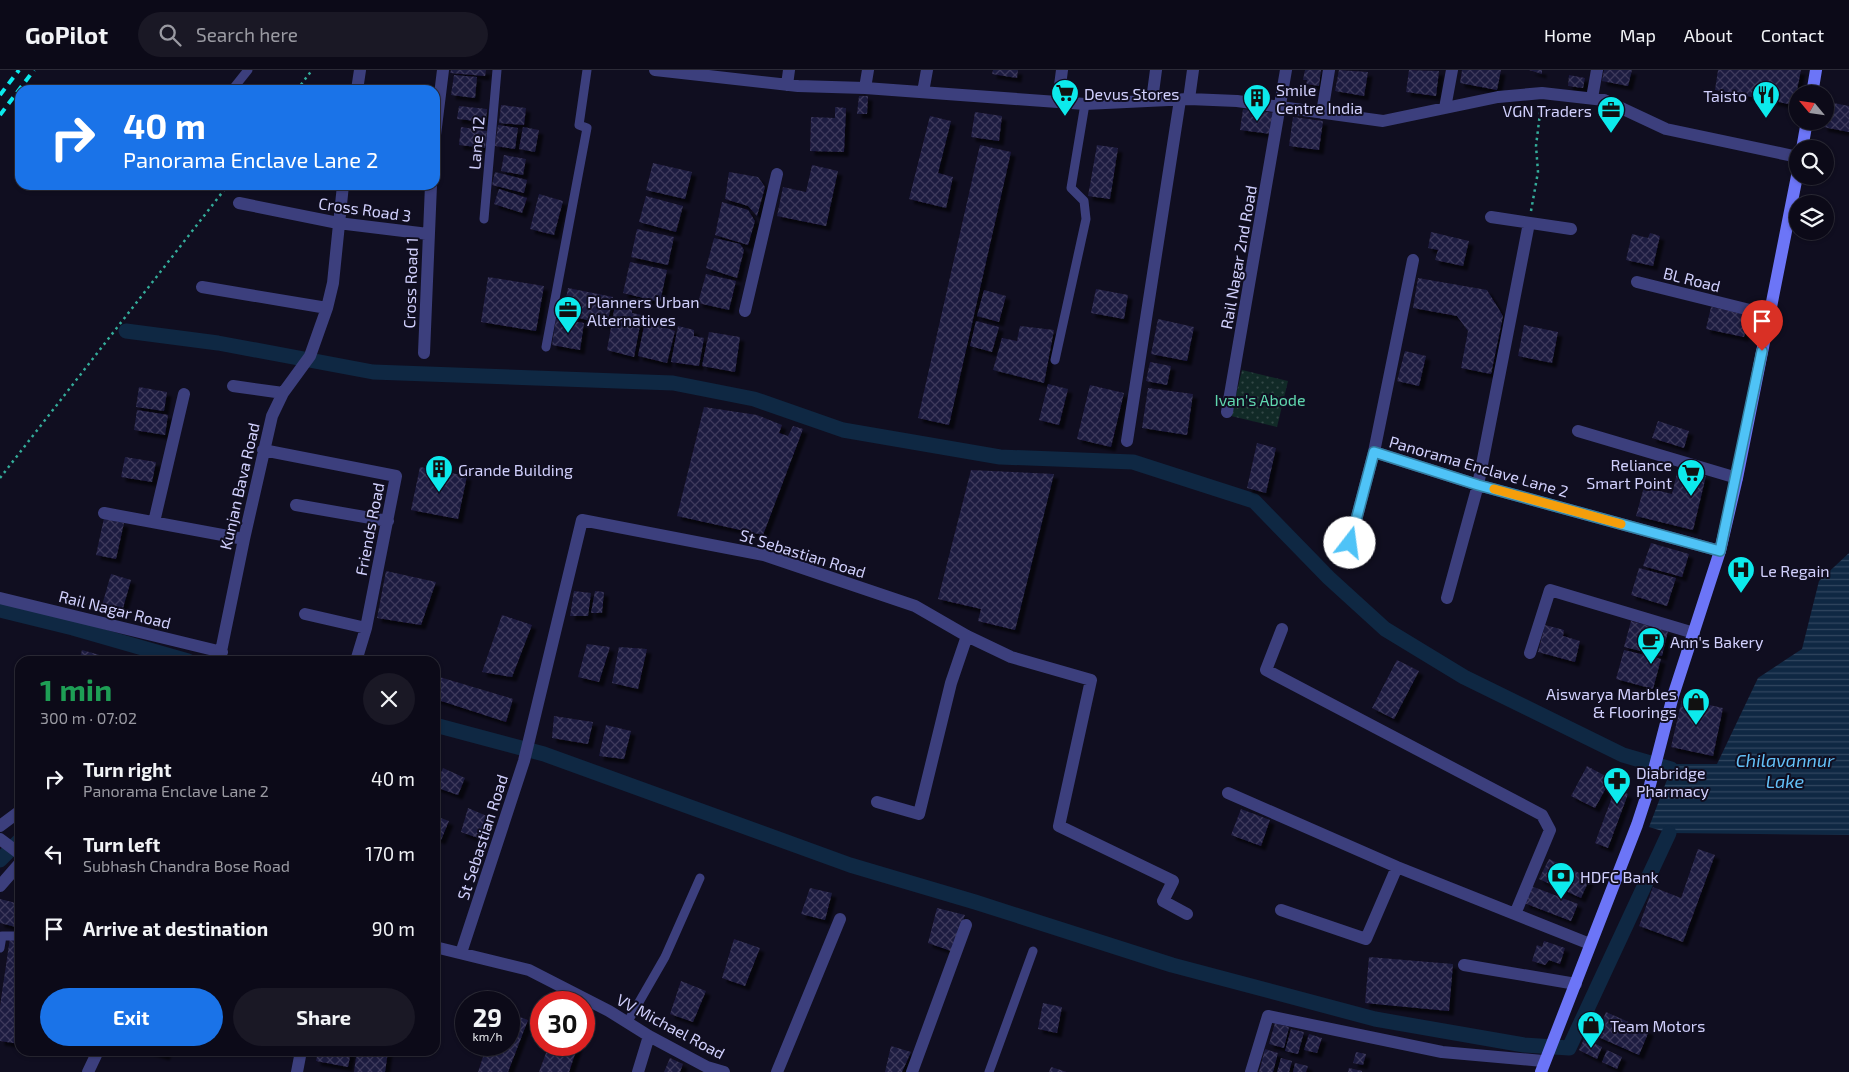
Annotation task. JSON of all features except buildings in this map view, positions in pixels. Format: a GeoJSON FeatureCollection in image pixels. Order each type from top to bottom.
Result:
{"type":"FeatureCollection","features":[{"type":"Feature","properties":{"kind":"main road"},"geometry":{"type":"LineString","coordinates":[[1814,85],[1816,70]]}},
{"type":"Feature","properties":{"kind":"main road"},"geometry":{"type":"LineString","coordinates":[[1542,1067],[1566,1013],[1650,785],[1673,696],[1720,551],[1737,478],[1795,185]]}},
{"type":"Feature","properties":{"kind":"street"},"geometry":{"type":"LineString","coordinates":[[358,85],[360,70]]}},
{"type":"Feature","properties":{"kind":"street"},"geometry":{"type":"LineString","coordinates":[[440,94],[443,70]]}},
{"type":"Feature","properties":{"kind":"street"},"geometry":{"type":"LineString","coordinates":[[655,70],[787,85],[865,88],[1085,104],[1185,99],[1237,101],[1383,121],[1498,97],[1542,93],[1604,100],[1666,129],[1789,155]]}},
{"type":"Feature","properties":{"kind":"street"},"geometry":{"type":"LineString","coordinates":[[787,85],[789,70]]}},
{"type":"Feature","properties":{"kind":"street"},"geometry":{"type":"LineString","coordinates":[[865,88],[868,70]]}},
{"type":"Feature","properties":{"kind":"street"},"geometry":{"type":"LineString","coordinates":[[923,92],[927,70]]}},
{"type":"Feature","properties":{"kind":"street"},"geometry":{"type":"LineString","coordinates":[[1058,101],[1062,70]]}},
{"type":"Feature","properties":{"kind":"street"},"geometry":{"type":"LineString","coordinates":[[1152,100],[1156,70]]}},
{"type":"Feature","properties":{"kind":"street"},"geometry":{"type":"LineString","coordinates":[[1127,441],[1185,99],[1194,70]]}},
{"type":"Feature","properties":{"kind":"street","name":"Rail Nagar 2nd Road"},"geometry":{"type":"LineString","coordinates":[[1227,412],[1286,70]]}},
{"type":"Feature","properties":{"kind":"street"},"geometry":{"type":"LineString","coordinates":[[1322,113],[1329,70]]}},
{"type":"Feature","properties":{"kind":"street"},"geometry":{"type":"LineString","coordinates":[[1445,108],[1452,70]]}},
{"type":"Feature","properties":{"kind":"street"},"geometry":{"type":"LineString","coordinates":[[1592,98],[1597,70]]}},
{"type":"Feature","properties":{"kind":"street"},"geometry":{"type":"LineString","coordinates":[[745,311],[778,174]]}},
{"type":"Feature","properties":{"kind":"street","name":"Kunjan Bava Road"},"geometry":{"type":"LineString","coordinates":[[220,656],[244,538],[272,416],[282,393],[310,356],[327,308],[333,283],[342,190]]}},
{"type":"Feature","properties":{"kind":"street","name":"Cross Road 1"},"geometry":{"type":"LineString","coordinates":[[424,353],[431,190]]}},
{"type":"Feature","properties":{"kind":"street","name":"Cross Road 3"},"geometry":{"type":"LineString","coordinates":[[239,203],[338,223],[428,234]]}},
{"type":"Feature","properties":{"kind":"street"},"geometry":{"type":"LineString","coordinates":[[1491,217],[1571,229]]}},
{"type":"Feature","properties":{"kind":"street"},"geometry":{"type":"LineString","coordinates":[[1447,598],[1478,485],[1529,222]]}},
{"type":"Feature","properties":{"kind":"street","name":"Panorama Enclave Lane 2"},"geometry":{"type":"LineString","coordinates":[[1350,543],[1374,452],[1413,260]]}},
{"type":"Feature","properties":{"kind":"street","name":"BL Road"},"geometry":{"type":"LineString","coordinates":[[1637,282],[1770,315]]}},
{"type":"Feature","properties":{"kind":"street"},"geometry":{"type":"LineString","coordinates":[[202,287],[327,308]]}},
{"type":"Feature","properties":{"kind":"street"},"geometry":{"type":"LineString","coordinates":[[232,386],[282,393]]}},
{"type":"Feature","properties":{"kind":"street"},"geometry":{"type":"LineString","coordinates":[[154,522],[184,394]]}},
{"type":"Feature","properties":{"kind":"street"},"geometry":{"type":"LineString","coordinates":[[1578,431],[1737,478]]}},
{"type":"Feature","properties":{"kind":"street","name":"Friends Road"},"geometry":{"type":"LineString","coordinates":[[263,450],[396,476],[366,628],[358,656]]}},
{"type":"Feature","properties":{"kind":"street","name":"Panorama Enclave Lane 2"},"geometry":{"type":"LineString","coordinates":[[1374,452],[1478,485],[1720,551]]}},
{"type":"Feature","properties":{"kind":"street"},"geometry":{"type":"LineString","coordinates":[[296,505],[388,521]]}},
{"type":"Feature","properties":{"kind":"street"},"geometry":{"type":"LineString","coordinates":[[104,513],[244,538]]}},
{"type":"Feature","properties":{"kind":"street","name":"St Sebastian Road"},"geometry":{"type":"LineString","coordinates":[[461,953],[524,758],[582,520],[764,555],[915,606],[968,636],[1011,656],[1091,680],[1059,826],[1173,881],[1163,901],[1187,914]]}},
{"type":"Feature","properties":{"kind":"street"},"geometry":{"type":"LineString","coordinates":[[1530,653],[1550,590],[1694,633]]}},
{"type":"Feature","properties":{"kind":"street","name":"Rail Nagar Road"},"geometry":{"type":"LineString","coordinates":[[0,598],[216,656]]}},
{"type":"Feature","properties":{"kind":"street"},"geometry":{"type":"LineString","coordinates":[[305,614],[366,628]]}},
{"type":"Feature","properties":{"kind":"street"},"geometry":{"type":"LineString","coordinates":[[1282,629],[1266,670],[1542,815],[1550,830],[1515,914]]}},
{"type":"Feature","properties":{"kind":"street"},"geometry":{"type":"LineString","coordinates":[[877,802],[919,814],[951,683],[968,636]]}},
{"type":"Feature","properties":{"kind":"street"},"geometry":{"type":"LineString","coordinates":[[1228,793],[1397,867],[1590,944]]}},
{"type":"Feature","properties":{"kind":"street"},"geometry":{"type":"LineString","coordinates":[[0,826],[15,814]]}},
{"type":"Feature","properties":{"kind":"street"},"geometry":{"type":"LineString","coordinates":[[0,839],[15,850]]}},
{"type":"Feature","properties":{"kind":"street"},"geometry":{"type":"LineString","coordinates":[[1281,910],[1366,939],[1397,867]]}},
{"type":"Feature","properties":{"kind":"street"},"geometry":{"type":"LineString","coordinates":[[0,886],[15,869]]}},
{"type":"Feature","properties":{"kind":"street"},"geometry":{"type":"LineString","coordinates":[[777,1072],[840,919]]}},
{"type":"Feature","properties":{"kind":"street"},"geometry":{"type":"LineString","coordinates":[[912,1072],[966,925]]}},
{"type":"Feature","properties":{"kind":"street","name":"VV Michael Road"},"geometry":{"type":"LineString","coordinates":[[440,948],[529,970],[609,1011],[649,1036],[707,1067],[724,1072]]}},
{"type":"Feature","properties":{"kind":"street"},"geometry":{"type":"LineString","coordinates":[[1464,965],[1576,984]]}},
{"type":"Feature","properties":{"kind":"street"},"geometry":{"type":"LineString","coordinates":[[1251,1072],[1268,1016],[1442,1052],[1542,1067]]}},
{"type":"Feature","properties":{"kind":"street"},"geometry":{"type":"LineString","coordinates":[[638,1072],[649,1036]]}},
{"type":"Feature","properties":{"kind":"street"},"geometry":{"type":"LineString","coordinates":[[88,1072],[96,1056]]}},
{"type":"Feature","properties":{"kind":"street"},"geometry":{"type":"LineString","coordinates":[[297,1072],[300,1056]]}},
{"type":"Feature","properties":{"kind":"lane"},"geometry":{"type":"LineString","coordinates":[[236,85],[248,70]]}},
{"type":"Feature","properties":{"kind":"lane","name":"Lane 12"},"geometry":{"type":"LineString","coordinates":[[484,218],[497,70]]}},
{"type":"Feature","properties":{"kind":"lane"},"geometry":{"type":"LineString","coordinates":[[546,347],[587,128],[579,125],[587,70]]}},
{"type":"Feature","properties":{"kind":"lane"},"geometry":{"type":"LineString","coordinates":[[1055,360],[1086,218],[1084,201],[1071,188],[1085,104]]}},
{"type":"Feature","properties":{"kind":"lane"},"geometry":{"type":"LineString","coordinates":[[627,1023],[664,957],[700,878]]}},
{"type":"Feature","properties":{"kind":"lane"},"geometry":{"type":"LineString","coordinates":[[0,948],[2,936],[15,936]]}},
{"type":"Feature","properties":{"kind":"lane"},"geometry":{"type":"LineString","coordinates":[[988,1072],[1033,951]]}},
{"type":"Feature","properties":{"kind":"path"},"geometry":{"type":"LineString","coordinates":[[301,85],[312,70]]}},
{"type":"Feature","properties":{"kind":"path"},"geometry":{"type":"LineString","coordinates":[[1529,222],[1538,172],[1536,146],[1542,93]]}},
{"type":"Feature","properties":{"kind":"path"},"geometry":{"type":"LineString","coordinates":[[0,478],[224,190]]}},
{"type":"Feature","properties":{"kind":"green space","name":"Ivan's Abode"},"geometry":{"type":"Polygon","coordinates":[[[1242,370],[1288,381],[1277,427],[1231,416],[1242,370]]]}},
{"type":"Feature","properties":{"kind":"water","name":"Chilavannur Lake"},"geometry":{"type":"Polygon","coordinates":[[[1849,553],[1849,835],[1669,833],[1649,827],[1673,764],[1717,764],[1758,678],[1802,649],[1819,581],[1849,553]]]}},
{"type":"Feature","properties":{"kind":"waterway"},"geometry":{"type":"LineString","coordinates":[[126,331],[218,343],[373,372],[673,383],[754,399],[843,430],[1000,457],[1133,462],[1254,501],[1329,578],[1385,629],[1464,677],[1623,755],[1671,769]]}},
{"type":"Feature","properties":{"kind":"waterway"},"geometry":{"type":"LineString","coordinates":[[0,610],[73,628],[171,656]]}},
{"type":"Feature","properties":{"kind":"waterway"},"geometry":{"type":"LineString","coordinates":[[440,726],[544,754],[850,865],[975,902],[1172,965],[1375,1019],[1524,1045],[1569,1048],[1669,833]]}},
{"type":"Feature","properties":{"kind":"waterway"},"geometry":{"type":"LineString","coordinates":[[0,860],[15,845]]}},
{"type":"Feature","properties":{"kind":"railway"},"geometry":{"type":"LineString","coordinates":[[0,95],[19,70]]}},
{"type":"Feature","properties":{"kind":"railway"},"geometry":{"type":"LineString","coordinates":[[23,85],[34,70]]}},
{"type":"Feature","properties":{"kind":"railway"},"geometry":{"type":"LineString","coordinates":[[0,115],[15,95]]}},
{"type":"Feature","properties":{"kind":"slow traffic"},"geometry":{"type":"LineString","coordinates":[[1494,489],[1621,524]]}},
{"type":"Feature","properties":{"kind":"place","name":"Devus Stores"},"geometry":{"type":"Point","coordinates":[1065,117]}},
{"type":"Feature","properties":{"kind":"place","name":"Taisto"},"geometry":{"type":"Point","coordinates":[1766,119]}},
{"type":"Feature","properties":{"kind":"place","name":"Smile Centre India"},"geometry":{"type":"Point","coordinates":[1257,122]}},
{"type":"Feature","properties":{"kind":"place","name":"VGN Traders"},"geometry":{"type":"Point","coordinates":[1611,134]}},
{"type":"Feature","properties":{"kind":"place","name":"Planners Urban Alternatives"},"geometry":{"type":"Point","coordinates":[568,334]}},
{"type":"Feature","properties":{"kind":"place","name":"Grande Building"},"geometry":{"type":"Point","coordinates":[439,493]}},
{"type":"Feature","properties":{"kind":"place","name":"Reliance Smart Point"},"geometry":{"type":"Point","coordinates":[1691,497]}},
{"type":"Feature","properties":{"kind":"place","name":"Le Regain"},"geometry":{"type":"Point","coordinates":[1741,594]}},
{"type":"Feature","properties":{"kind":"place","name":"Ann's Bakery"},"geometry":{"type":"Point","coordinates":[1651,665]}},
{"type":"Feature","properties":{"kind":"place","name":"Aiswarya Marbles & Floorings"},"geometry":{"type":"Point","coordinates":[1696,726]}},
{"type":"Feature","properties":{"kind":"place","name":"Diabridge Pharmacy"},"geometry":{"type":"Point","coordinates":[1617,805]}},
{"type":"Feature","properties":{"kind":"place","name":"HDFC Bank"},"geometry":{"type":"Point","coordinates":[1561,900]}},
{"type":"Feature","properties":{"kind":"place","name":"Team Motors"},"geometry":{"type":"Point","coordinates":[1591,1049]}},
{"type":"Feature","properties":{"kind":"route"},"geometry":{"type":"LineString","coordinates":[[1350,543],[1374,452],[1478,485],[1720,551],[1737,478],[1762,351]]}}]}
